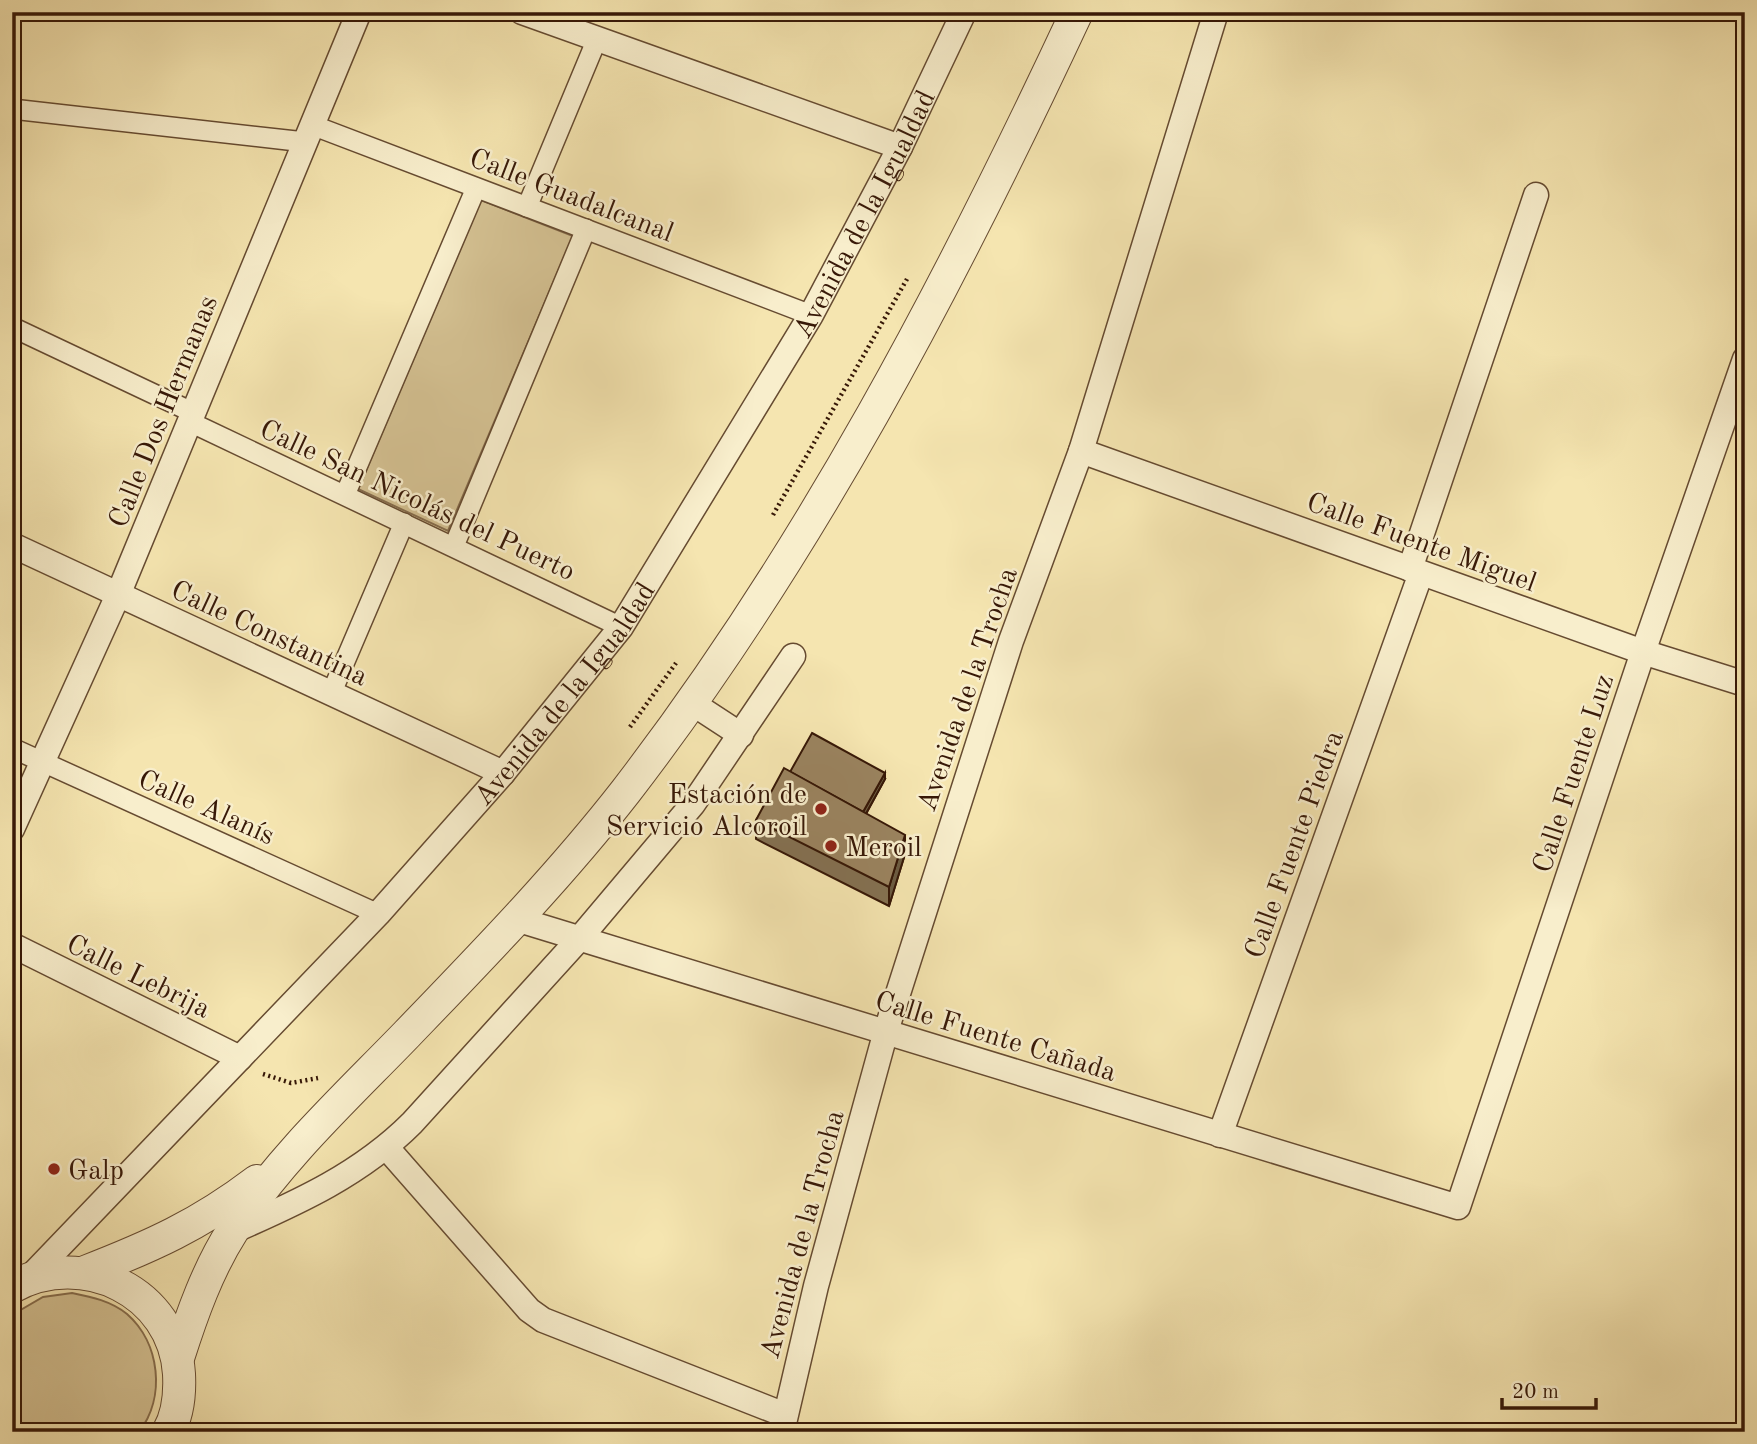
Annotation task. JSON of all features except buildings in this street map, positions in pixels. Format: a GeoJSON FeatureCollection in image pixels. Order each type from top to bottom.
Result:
{"type":"FeatureCollection","features":[{"type":"Feature","properties":{"kind":"street","name":"Calle Dos Hermanas"},"geometry":{"type":"LineString","coordinates":[[12,829],[118,595],[359,12]]}},
{"type":"Feature","properties":{"kind":"street"},"geometry":{"type":"LineString","coordinates":[[522,12],[901,147]]}},
{"type":"Feature","properties":{"kind":"street","name":"Avenida de la Igualdad"},"geometry":{"type":"LineString","coordinates":[[21,1283],[378,914],[503,773],[621,627],[811,315],[901,147],[964,12]]}},
{"type":"Feature","properties":{"kind":"street"},"geometry":{"type":"LineString","coordinates":[[178,1358],[212,1269],[233,1231],[286,1159],[516,919],[622,796],[741,632],[855,447],[1011,151],[1077,12]]}},
{"type":"Feature","properties":{"kind":"street","name":"Avenida de la Trocha"},"geometry":{"type":"LineString","coordinates":[[784,1423],[816,1286],[886,1031],[1011,642],[1081,451],[1216,12]]}},
{"type":"Feature","properties":{"kind":"street"},"geometry":{"type":"LineString","coordinates":[[527,207],[597,39]]}},
{"type":"Feature","properties":{"kind":"street","name":"Calle Guadalcanal"},"geometry":{"type":"LineString","coordinates":[[12,109],[309,134],[477,188],[811,315]]}},
{"type":"Feature","properties":{"kind":"street"},"geometry":{"type":"LineString","coordinates":[[345,495],[477,188]]}},
{"type":"Feature","properties":{"kind":"street","name":"Calle Fuente Piedra"},"geometry":{"type":"LineString","coordinates":[[1220,1135],[1416,571],[1536,195]]}},
{"type":"Feature","properties":{"kind":"street"},"geometry":{"type":"LineString","coordinates":[[454,546],[586,229]]}},
{"type":"Feature","properties":{"kind":"street","name":"Calle San Nicolás del Puerto"},"geometry":{"type":"LineString","coordinates":[[12,327],[345,495],[621,627]]}},
{"type":"Feature","properties":{"kind":"street","name":"Calle Fuente Luz"},"geometry":{"type":"LineString","coordinates":[[1458,1207],[1643,652],[1745,359]]}},
{"type":"Feature","properties":{"kind":"street","name":"Calle Fuente Miguel"},"geometry":{"type":"LineString","coordinates":[[1081,451],[1643,652],[1745,684]]}},
{"type":"Feature","properties":{"kind":"street"},"geometry":{"type":"LineString","coordinates":[[331,694],[404,523]]}},
{"type":"Feature","properties":{"kind":"street","name":"Calle Constantina"},"geometry":{"type":"LineString","coordinates":[[12,545],[503,773]]}},
{"type":"Feature","properties":{"kind":"street"},"geometry":{"type":"LineString","coordinates":[[233,1231],[305,1199],[387,1148],[580,938],[693,804],[793,656]]}},
{"type":"Feature","properties":{"kind":"street"},"geometry":{"type":"LineString","coordinates":[[692,703],[741,735]]}},
{"type":"Feature","properties":{"kind":"street","name":"Calle Alanís"},"geometry":{"type":"LineString","coordinates":[[12,748],[378,914]]}},
{"type":"Feature","properties":{"kind":"street","name":"Calle Fuente Cañada"},"geometry":{"type":"LineString","coordinates":[[516,919],[1458,1207]]}},
{"type":"Feature","properties":{"kind":"street","name":"Calle Lebrija"},"geometry":{"type":"LineString","coordinates":[[12,945],[240,1058]]}},
{"type":"Feature","properties":{"kind":"street"},"geometry":{"type":"LineString","coordinates":[[387,1148],[528,1310],[544,1320],[784,1423]]}},
{"type":"Feature","properties":{"kind":"street"},"geometry":{"type":"LineString","coordinates":[[85,1272],[172,1237],[215,1213],[286,1159]]}},
{"type":"Feature","properties":{"kind":"street"},"geometry":{"type":"LineString","coordinates":[[21,1283],[56,1272],[85,1272],[117,1282],[145,1300],[166,1326],[178,1358],[180,1392],[168,1432]]}},
{"type":"Feature","properties":{"kind":"shaded area"},"geometry":{"type":"Polygon","coordinates":[[[481,200],[573,236],[448,531],[358,489],[481,200]]]}},
{"type":"Feature","properties":{"kind":"shaded area"},"geometry":{"type":"Polygon","coordinates":[[[72,1293],[101,1300],[121,1310],[138,1326],[147,1340],[156,1387],[148,1418],[139,1432],[12,1432],[12,1315],[43,1297],[72,1293]]]}},
{"type":"Feature","properties":{"kind":"place","name":"Estación de Servicio Alcoroil"},"geometry":{"type":"Point","coordinates":[821,809]}},
{"type":"Feature","properties":{"kind":"place","name":"Meroil"},"geometry":{"type":"Point","coordinates":[831,846]}},
{"type":"Feature","properties":{"kind":"place","name":"Galp"},"geometry":{"type":"Point","coordinates":[54,1169]}}]}
